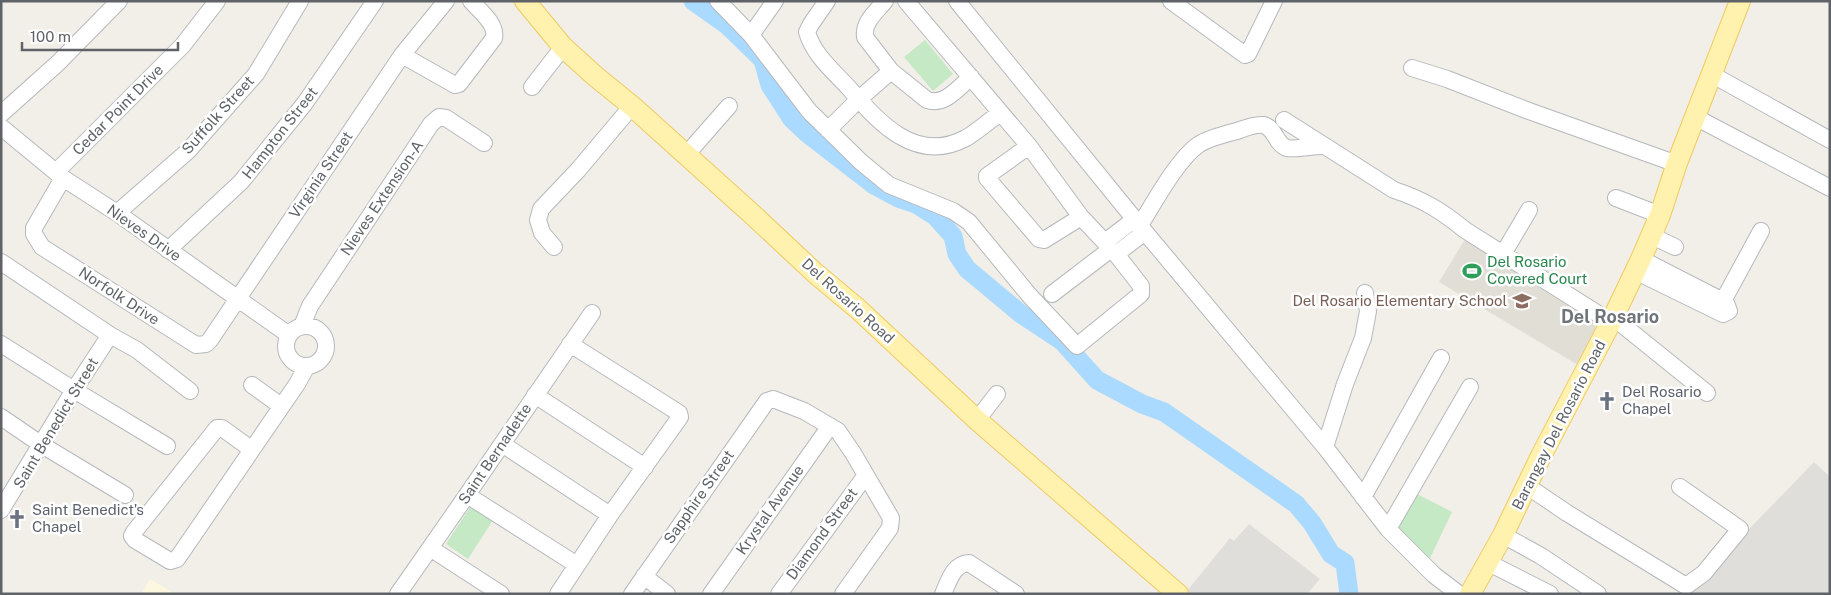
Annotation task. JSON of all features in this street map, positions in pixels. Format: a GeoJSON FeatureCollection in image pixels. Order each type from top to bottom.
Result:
{"type":"FeatureCollection","features":[{"type":"Feature","properties":{"kind":"main road","name":"Del Rosario Road"},"geometry":{"type":"LineString","coordinates":[[525,1],[563,47],[753,214],[977,420],[1178,594]]}},
{"type":"Feature","properties":{"kind":"main road","name":"Barangay Del Rosario Road"},"geometry":{"type":"LineString","coordinates":[[1470,594],[1503,535],[1638,265],[1660,215],[1677,164],[1740,1]]}},
{"type":"Feature","properties":{"kind":"street"},"geometry":{"type":"LineString","coordinates":[[1,114],[58,63],[118,1]]}},
{"type":"Feature","properties":{"kind":"street","name":"Cedar Point Drive"},"geometry":{"type":"LineString","coordinates":[[42,247],[34,234],[34,228],[60,174],[183,45],[217,1]]}},
{"type":"Feature","properties":{"kind":"street","name":"Suffolk Street"},"geometry":{"type":"LineString","coordinates":[[117,213],[188,151],[256,74],[300,1]]}},
{"type":"Feature","properties":{"kind":"street","name":"Hampton Street"},"geometry":{"type":"LineString","coordinates":[[168,250],[240,182],[305,103],[375,1]]}},
{"type":"Feature","properties":{"kind":"street","name":"Virginia Street"},"geometry":{"type":"LineString","coordinates":[[196,346],[206,344],[210,340],[402,55],[446,1]]}},
{"type":"Feature","properties":{"kind":"street"},"geometry":{"type":"LineString","coordinates":[[402,55],[448,82],[455,85],[459,84],[494,38],[495,33],[494,27],[471,1]]}},
{"type":"Feature","properties":{"kind":"street"},"geometry":{"type":"LineString","coordinates":[[718,1],[751,35],[809,111],[861,162],[889,185],[953,211],[969,222],[1029,295],[1077,346],[1141,294],[1141,286],[1111,248],[1081,217],[1029,146],[906,1]]}},
{"type":"Feature","properties":{"kind":"street"},"geometry":{"type":"LineString","coordinates":[[751,35],[775,1]]}},
{"type":"Feature","properties":{"kind":"street"},"geometry":{"type":"LineString","coordinates":[[827,1],[807,32],[809,38],[816,50],[858,99],[892,132],[905,140],[926,146],[948,145],[966,138],[1000,113]]}},
{"type":"Feature","properties":{"kind":"street"},"geometry":{"type":"LineString","coordinates":[[885,1],[870,18],[864,31],[864,38],[891,71],[927,100],[933,102],[947,98],[971,77]]}},
{"type":"Feature","properties":{"kind":"street"},"geometry":{"type":"LineString","coordinates":[[957,1],[1140,225],[1325,446],[1388,529],[1434,575],[1459,594]]}},
{"type":"Feature","properties":{"kind":"street"},"geometry":{"type":"LineString","coordinates":[[1171,1],[1245,55],[1248,54],[1267,4]]}},
{"type":"Feature","properties":{"kind":"street"},"geometry":{"type":"LineString","coordinates":[[532,87],[563,47]]}},
{"type":"Feature","properties":{"kind":"street"},"geometry":{"type":"LineString","coordinates":[[1412,68],[1447,79],[1529,111],[1677,164]]}},
{"type":"Feature","properties":{"kind":"street"},"geometry":{"type":"LineString","coordinates":[[828,130],[858,99],[891,71]]}},
{"type":"Feature","properties":{"kind":"street"},"geometry":{"type":"LineString","coordinates":[[1711,74],[1830,140]]}},
{"type":"Feature","properties":{"kind":"street"},"geometry":{"type":"LineString","coordinates":[[554,247],[542,233],[538,220],[541,208],[578,170],[632,106]]}},
{"type":"Feature","properties":{"kind":"street"},"geometry":{"type":"LineString","coordinates":[[686,155],[729,106]]}},
{"type":"Feature","properties":{"kind":"street","name":"Nieves Extension-A"},"geometry":{"type":"LineString","coordinates":[[295,331],[431,124],[438,117],[446,118],[484,143]]}},
{"type":"Feature","properties":{"kind":"street"},"geometry":{"type":"LineString","coordinates":[[1695,117],[1830,188]]}},
{"type":"Feature","properties":{"kind":"street"},"geometry":{"type":"LineString","coordinates":[[1284,120],[1394,190],[1421,200],[1445,213],[1464,230],[1612,320],[1707,393]]}},
{"type":"Feature","properties":{"kind":"street"},"geometry":{"type":"LineString","coordinates":[[1052,294],[1140,225],[1177,168],[1198,144],[1236,131],[1264,125],[1271,130],[1278,142],[1288,148],[1314,145],[1325,146]]}},
{"type":"Feature","properties":{"kind":"street","name":"Nieves Drive"},"geometry":{"type":"LineString","coordinates":[[1,127],[60,174],[237,299],[295,331],[308,326],[320,332],[326,343],[326,350],[319,361],[307,366],[177,559],[170,561],[135,540],[132,536],[134,532],[217,428],[222,428],[251,449]]}},
{"type":"Feature","properties":{"kind":"street"},"geometry":{"type":"LineString","coordinates":[[1029,146],[987,176],[988,181],[1038,239],[1044,240],[1081,217]]}},
{"type":"Feature","properties":{"kind":"street"},"geometry":{"type":"LineString","coordinates":[[1616,198],[1660,215]]}},
{"type":"Feature","properties":{"kind":"street"},"geometry":{"type":"LineString","coordinates":[[1503,254],[1529,210]]}},
{"type":"Feature","properties":{"kind":"street"},"geometry":{"type":"LineString","coordinates":[[1638,265],[1731,311],[1761,231]]}},
{"type":"Feature","properties":{"kind":"street"},"geometry":{"type":"LineString","coordinates":[[1650,235],[1675,247]]}},
{"type":"Feature","properties":{"kind":"street","name":"Norfolk Drive"},"geometry":{"type":"LineString","coordinates":[[42,247],[196,346]]}},
{"type":"Feature","properties":{"kind":"street"},"geometry":{"type":"LineString","coordinates":[[1,262],[110,335],[137,350],[190,391]]}},
{"type":"Feature","properties":{"kind":"street"},"geometry":{"type":"LineString","coordinates":[[1029,295],[1040,290],[1052,294],[1057,306],[1052,321]]}},
{"type":"Feature","properties":{"kind":"street"},"geometry":{"type":"LineString","coordinates":[[1325,446],[1345,384],[1363,338],[1368,311],[1365,293]]}},
{"type":"Feature","properties":{"kind":"street","name":"Saint Bernadette"},"geometry":{"type":"LineString","coordinates":[[398,594],[592,314]]}},
{"type":"Feature","properties":{"kind":"street"},"geometry":{"type":"LineString","coordinates":[[295,331],[286,347],[290,359],[295,363],[307,366]]}},
{"type":"Feature","properties":{"kind":"street","name":"Saint Benedict Street"},"geometry":{"type":"LineString","coordinates":[[1,510],[110,335]]}},
{"type":"Feature","properties":{"kind":"street"},"geometry":{"type":"LineString","coordinates":[[1,344],[167,446]]}},
{"type":"Feature","properties":{"kind":"street"},"geometry":{"type":"LineString","coordinates":[[558,594],[610,515],[680,417],[678,413],[570,344]]}},
{"type":"Feature","properties":{"kind":"street"},"geometry":{"type":"LineString","coordinates":[[1363,497],[1441,358]]}},
{"type":"Feature","properties":{"kind":"street"},"geometry":{"type":"LineString","coordinates":[[252,385],[281,406]]}},
{"type":"Feature","properties":{"kind":"street"},"geometry":{"type":"LineString","coordinates":[[1388,529],[1470,387]]}},
{"type":"Feature","properties":{"kind":"street"},"geometry":{"type":"LineString","coordinates":[[977,420],[997,394]]}},
{"type":"Feature","properties":{"kind":"street"},"geometry":{"type":"LineString","coordinates":[[535,395],[645,467]]}},
{"type":"Feature","properties":{"kind":"street","name":"Sapphire Street"},"geometry":{"type":"LineString","coordinates":[[632,594],[766,401],[779,400],[830,426]]}},
{"type":"Feature","properties":{"kind":"street"},"geometry":{"type":"LineString","coordinates":[[1,417],[42,445],[125,496]]}},
{"type":"Feature","properties":{"kind":"street"},"geometry":{"type":"LineString","coordinates":[[830,426],[838,431],[849,446],[891,518],[890,528],[844,594]]}},
{"type":"Feature","properties":{"kind":"street","name":"Krystal Avenue"},"geometry":{"type":"LineString","coordinates":[[711,594],[830,426]]}},
{"type":"Feature","properties":{"kind":"street"},"geometry":{"type":"LineString","coordinates":[[502,444],[610,515]]}},
{"type":"Feature","properties":{"kind":"street","name":"Diamond Street"},"geometry":{"type":"LineString","coordinates":[[779,594],[866,475]]}},
{"type":"Feature","properties":{"kind":"street"},"geometry":{"type":"LineString","coordinates":[[1527,486],[1567,513],[1686,586],[1704,573],[1740,529],[1680,487]]}},
{"type":"Feature","properties":{"kind":"street"},"geometry":{"type":"LineString","coordinates":[[467,495],[577,565]]}},
{"type":"Feature","properties":{"kind":"street"},"geometry":{"type":"LineString","coordinates":[[1503,535],[1541,556],[1598,594]]}},
{"type":"Feature","properties":{"kind":"street"},"geometry":{"type":"LineString","coordinates":[[430,548],[501,594]]}},
{"type":"Feature","properties":{"kind":"street"},"geometry":{"type":"LineString","coordinates":[[1487,562],[1550,594]]}},
{"type":"Feature","properties":{"kind":"street"},"geometry":{"type":"LineString","coordinates":[[943,594],[955,569],[962,563],[969,563],[1016,594]]}},
{"type":"Feature","properties":{"kind":"street"},"geometry":{"type":"LineString","coordinates":[[644,576],[667,594]]}},
{"type":"Feature","properties":{"kind":"shaded area","name":"Del Rosario Elementary School"},"geometry":{"type":"Polygon","coordinates":[[[1467,236],[1605,321],[1583,368],[1439,282],[1467,236]]]}},
{"type":"Feature","properties":{"kind":"shaded area"},"geometry":{"type":"Polygon","coordinates":[[[1814,462],[1830,477],[1830,594],[1686,594],[1814,462]]]}},
{"type":"Feature","properties":{"kind":"shaded area"},"geometry":{"type":"Polygon","coordinates":[[[1249,524],[1320,579],[1307,594],[1190,594],[1187,591],[1230,538],[1234,541],[1249,524]]]}},
{"type":"Feature","properties":{"kind":"shaded area"},"geometry":{"type":"Polygon","coordinates":[[[150,579],[175,594],[141,594],[150,579]]]}},
{"type":"Feature","properties":{"kind":"green space"},"geometry":{"type":"Polygon","coordinates":[[[925,40],[953,74],[933,91],[904,57],[925,40]]]}},
{"type":"Feature","properties":{"kind":"green space"},"geometry":{"type":"Polygon","coordinates":[[[1415,493],[1452,512],[1430,558],[1396,527],[1415,493]]]}},
{"type":"Feature","properties":{"kind":"green space"},"geometry":{"type":"Polygon","coordinates":[[[471,506],[493,520],[468,559],[446,544],[471,506]]]}},
{"type":"Feature","properties":{"kind":"waterway"},"geometry":{"type":"LineString","coordinates":[[693,1],[727,25],[763,60],[770,85],[792,119],[808,134],[874,185],[898,198],[916,204],[935,216],[953,236],[957,254],[967,269],[1021,314],[1062,341],[1097,380],[1142,404],[1164,412],[1296,504],[1312,523],[1331,554],[1345,563],[1349,594]]}},
{"type":"Feature","properties":{"kind":"place","name":"Del Rosario Covered Court"},"geometry":{"type":"Point","coordinates":[1472,271]}},
{"type":"Feature","properties":{"kind":"place","name":"Del Rosario Elementary School"},"geometry":{"type":"Point","coordinates":[1522,301]}},
{"type":"Feature","properties":{"kind":"place","name":"Del Rosario Chapel"},"geometry":{"type":"Point","coordinates":[1607,401]}},
{"type":"Feature","properties":{"kind":"place","name":"Saint Benedict's Chapel"},"geometry":{"type":"Point","coordinates":[17,519]}},
{"type":"Feature","properties":{"kind":"district","name":"Del Rosario"},"geometry":{"type":"Point","coordinates":[1610,317]}}]}
